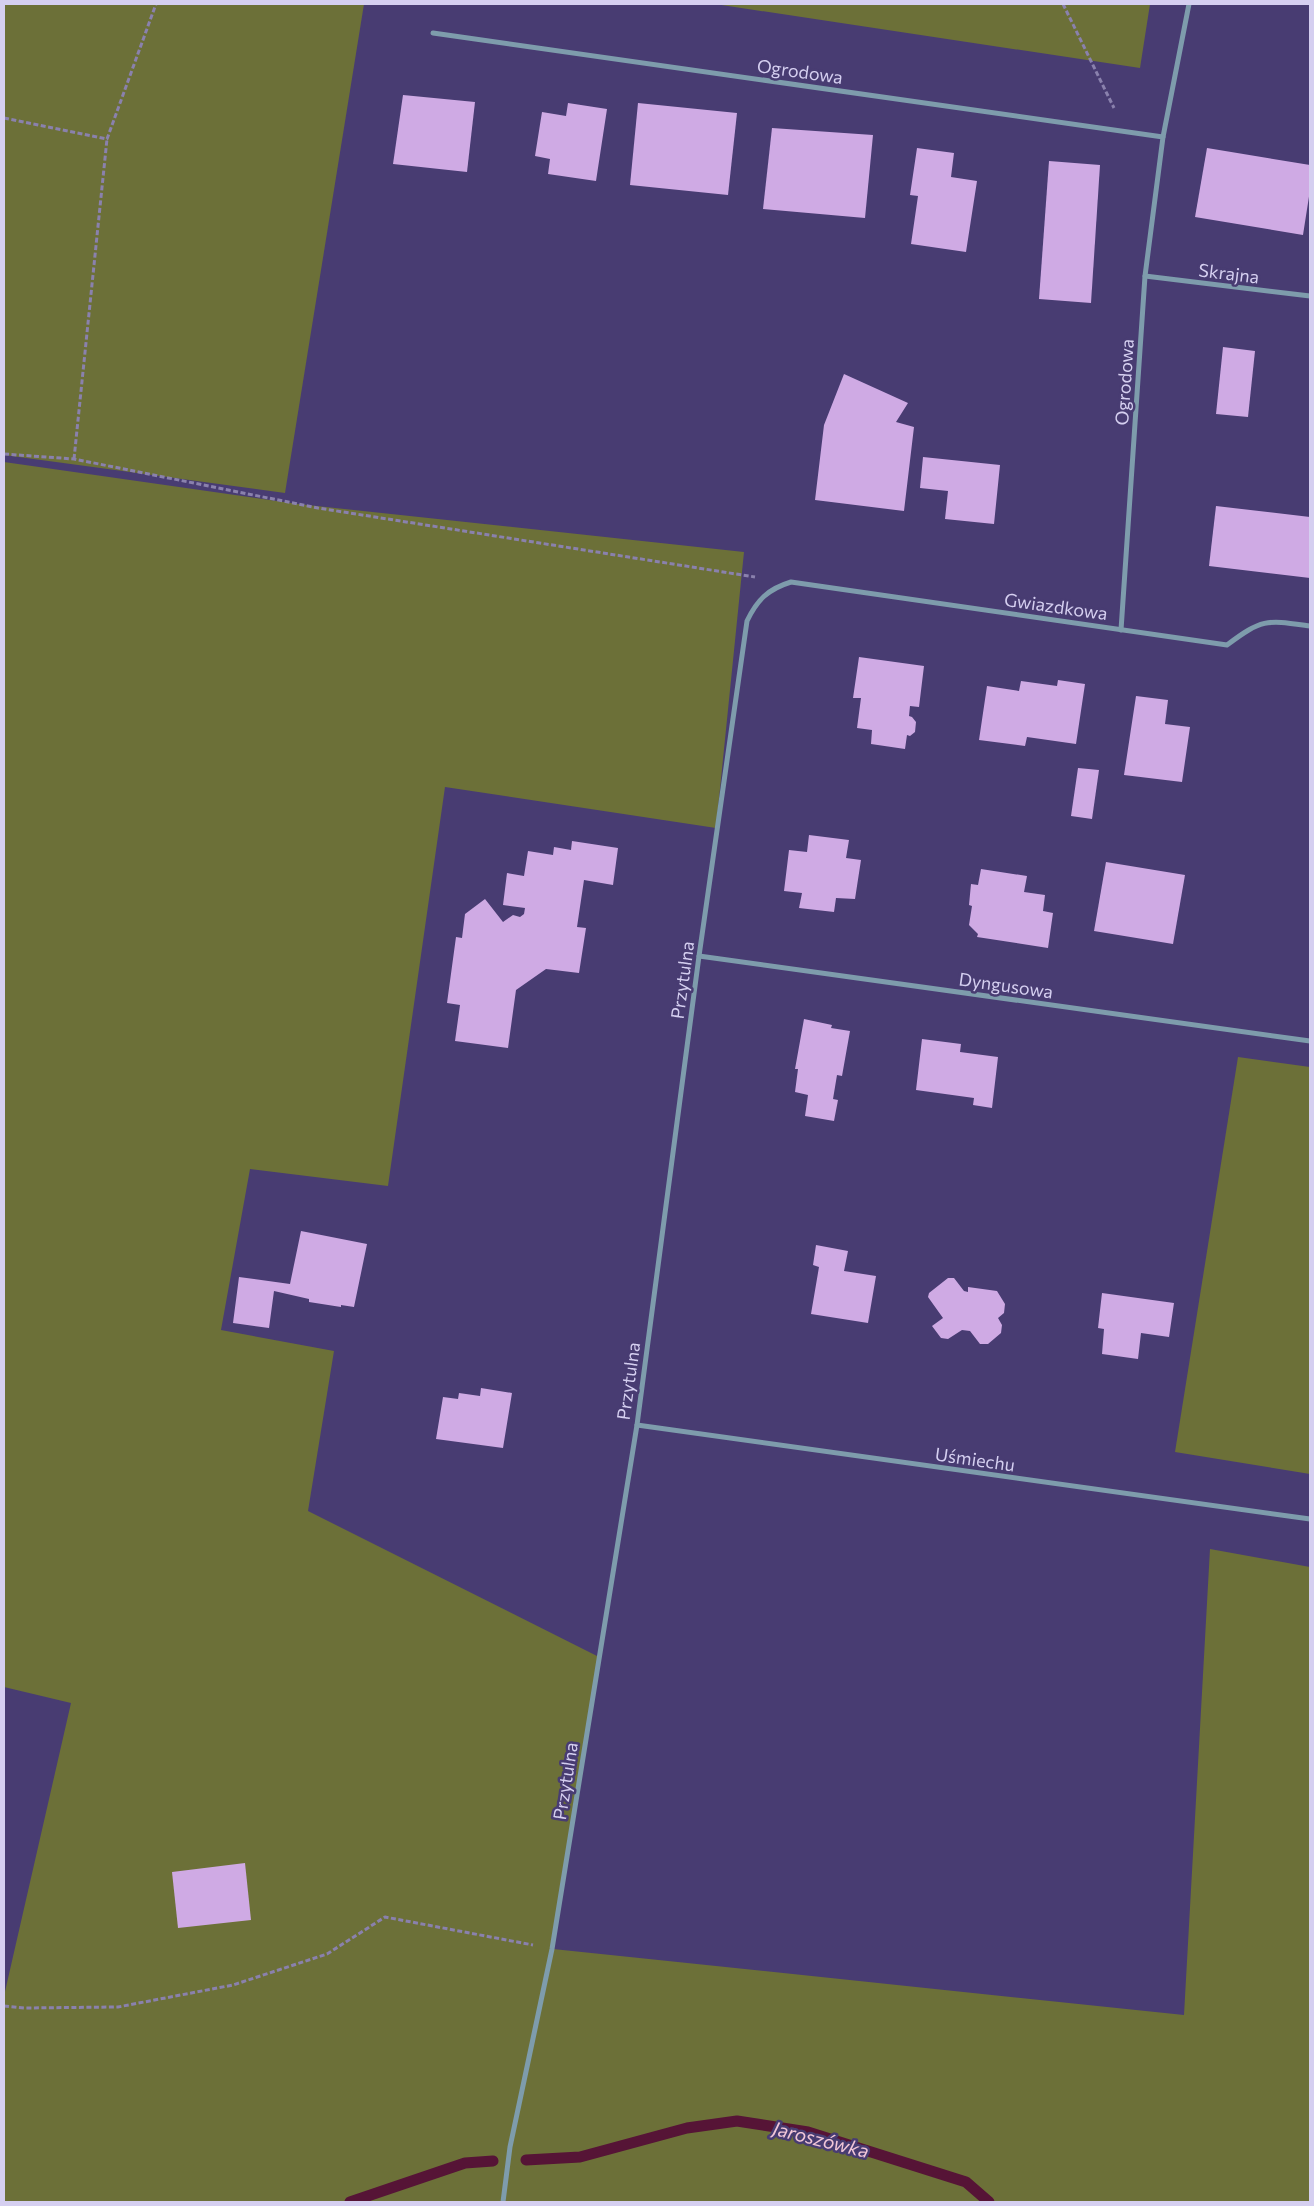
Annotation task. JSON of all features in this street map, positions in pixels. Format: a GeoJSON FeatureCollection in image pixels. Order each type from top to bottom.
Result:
{"type":"FeatureCollection","features":[{"type":"Feature","properties":{"kind":"street","name":"Ogrodowa"},"geometry":{"type":"LineString","coordinates":[[1121,630],[1145,276],[1163,137],[1189,4]]}},
{"type":"Feature","properties":{"kind":"street","name":"Ogrodowa"},"geometry":{"type":"LineString","coordinates":[[433,33],[1163,137]]}},
{"type":"Feature","properties":{"kind":"street","name":"Skrajna"},"geometry":{"type":"LineString","coordinates":[[1145,276],[1310,296]]}},
{"type":"Feature","properties":{"kind":"street","name":"Gwiazdkowa"},"geometry":{"type":"LineString","coordinates":[[791,582],[1227,644],[1251,627],[1273,621],[1310,626]]}},
{"type":"Feature","properties":{"kind":"street","name":"Przytulna"},"geometry":{"type":"LineString","coordinates":[[502,2202],[510,2147],[552,1948],[637,1425],[698,956],[746,621],[755,604],[768,592],[791,582]]}},
{"type":"Feature","properties":{"kind":"street","name":"Dyngusowa"},"geometry":{"type":"LineString","coordinates":[[698,956],[1310,1041]]}},
{"type":"Feature","properties":{"kind":"street","name":"Uśmiechu"},"geometry":{"type":"LineString","coordinates":[[637,1425],[1310,1519]]}},
{"type":"Feature","properties":{"kind":"path"},"geometry":{"type":"LineString","coordinates":[[74,459],[107,139],[156,4]]}},
{"type":"Feature","properties":{"kind":"path"},"geometry":{"type":"LineString","coordinates":[[1062,4],[1126,131]]}},
{"type":"Feature","properties":{"kind":"path"},"geometry":{"type":"LineString","coordinates":[[4,118],[107,139]]}},
{"type":"Feature","properties":{"kind":"path"},"geometry":{"type":"LineString","coordinates":[[4,454],[74,459],[318,508],[791,582]]}},
{"type":"Feature","properties":{"kind":"path"},"geometry":{"type":"LineString","coordinates":[[4,2006],[24,2008],[118,2006],[233,1985],[327,1954],[385,1917],[552,1948]]}},
{"type":"Feature","properties":{"kind":"green space"},"geometry":{"type":"Polygon","coordinates":[[[4,4],[364,4],[285,493],[4,455],[4,4]]]}},
{"type":"Feature","properties":{"kind":"green space"},"geometry":{"type":"Polygon","coordinates":[[[715,4],[1150,4],[1140,68],[715,4]]]}},
{"type":"Feature","properties":{"kind":"green space"},"geometry":{"type":"Polygon","coordinates":[[[4,462],[298,504],[744,552],[716,828],[445,787],[388,1186],[250,1169],[221,1330],[334,1351],[308,1511],[599,1657],[553,1949],[1184,2015],[1210,1549],[1310,1567],[1310,2202],[4,2202],[4,1996],[71,1703],[4,1687],[4,462]]]}},
{"type":"Feature","properties":{"kind":"green space"},"geometry":{"type":"Polygon","coordinates":[[[1238,1057],[1310,1067],[1310,1474],[1175,1452],[1238,1057]]]}},
{"type":"Feature","properties":{"kind":"building"},"geometry":{"type":"Polygon","coordinates":[[[403,95],[475,102],[467,172],[393,164],[403,95]]]}},
{"type":"Feature","properties":{"kind":"building"},"geometry":{"type":"Polygon","coordinates":[[[568,103],[607,109],[596,181],[548,174],[550,159],[535,156],[542,112],[566,116],[568,103]]]}},
{"type":"Feature","properties":{"kind":"building"},"geometry":{"type":"Polygon","coordinates":[[[638,103],[737,113],[728,195],[630,185],[638,103]]]}},
{"type":"Feature","properties":{"kind":"building"},"geometry":{"type":"Polygon","coordinates":[[[772,128],[873,135],[865,218],[763,209],[772,128]]]}},
{"type":"Feature","properties":{"kind":"building"},"geometry":{"type":"Polygon","coordinates":[[[917,148],[954,153],[951,177],[977,181],[966,252],[911,244],[918,196],[910,195],[917,148]]]}},
{"type":"Feature","properties":{"kind":"building"},"geometry":{"type":"Polygon","coordinates":[[[1207,148],[1310,165],[1310,190],[1303,235],[1195,217],[1207,148]]]}},
{"type":"Feature","properties":{"kind":"building"},"geometry":{"type":"Polygon","coordinates":[[[1049,161],[1100,165],[1091,303],[1039,299],[1049,161]]]}},
{"type":"Feature","properties":{"kind":"building"},"geometry":{"type":"Polygon","coordinates":[[[1223,347],[1255,351],[1248,417],[1216,414],[1223,347]]]}},
{"type":"Feature","properties":{"kind":"building"},"geometry":{"type":"Polygon","coordinates":[[[844,374],[908,403],[896,422],[914,427],[904,511],[815,500],[824,425],[844,374]]]}},
{"type":"Feature","properties":{"kind":"building"},"geometry":{"type":"Polygon","coordinates":[[[923,457],[1000,465],[994,524],[945,519],[948,491],[920,488],[923,457]]]}},
{"type":"Feature","properties":{"kind":"building"},"geometry":{"type":"Polygon","coordinates":[[[1216,506],[1310,517],[1310,578],[1209,566],[1216,506]]]}},
{"type":"Feature","properties":{"kind":"building"},"geometry":{"type":"Polygon","coordinates":[[[859,657],[924,666],[919,707],[910,706],[909,716],[916,722],[915,732],[910,736],[907,735],[905,749],[871,744],[872,730],[857,728],[861,698],[853,698],[859,657]]]}},
{"type":"Feature","properties":{"kind":"building"},"geometry":{"type":"Polygon","coordinates":[[[1058,680],[1085,684],[1076,744],[1027,737],[1025,746],[979,740],[987,686],[1019,691],[1021,681],[1057,686],[1058,680]]]}},
{"type":"Feature","properties":{"kind":"building"},"geometry":{"type":"Polygon","coordinates":[[[1136,696],[1168,700],[1165,724],[1190,727],[1182,782],[1124,775],[1136,696]]]}},
{"type":"Feature","properties":{"kind":"building"},"geometry":{"type":"Polygon","coordinates":[[[1078,768],[1099,770],[1092,819],[1071,816],[1078,768]]]}},
{"type":"Feature","properties":{"kind":"building"},"geometry":{"type":"Polygon","coordinates":[[[809,835],[849,840],[846,858],[861,860],[855,899],[836,898],[834,912],[799,908],[802,893],[784,891],[789,850],[807,852],[809,835]]]}},
{"type":"Feature","properties":{"kind":"building"},"geometry":{"type":"Polygon","coordinates":[[[572,841],[618,848],[613,885],[584,880],[577,927],[586,928],[579,973],[546,969],[516,990],[508,1048],[455,1041],[460,1005],[447,1003],[456,937],[462,938],[465,914],[485,899],[503,922],[513,915],[520,917],[524,914],[525,908],[503,905],[507,873],[524,876],[528,851],[553,855],[554,847],[571,850],[572,841]]]}},
{"type":"Feature","properties":{"kind":"building"},"geometry":{"type":"Polygon","coordinates":[[[1106,862],[1185,875],[1173,944],[1094,931],[1106,862]]]}},
{"type":"Feature","properties":{"kind":"building"},"geometry":{"type":"Polygon","coordinates":[[[981,869],[1027,876],[1024,892],[1045,895],[1043,911],[1053,913],[1048,948],[977,937],[978,934],[969,925],[972,906],[969,905],[971,884],[978,885],[981,869]]]}},
{"type":"Feature","properties":{"kind":"building"},"geometry":{"type":"Polygon","coordinates":[[[804,1019],[832,1025],[831,1028],[850,1031],[842,1076],[837,1075],[833,1099],[838,1100],[834,1121],[805,1116],[808,1095],[795,1092],[798,1069],[795,1069],[804,1019]]]}},
{"type":"Feature","properties":{"kind":"building"},"geometry":{"type":"Polygon","coordinates":[[[922,1039],[961,1044],[960,1052],[998,1057],[992,1108],[973,1105],[974,1098],[916,1090],[922,1039]]]}},
{"type":"Feature","properties":{"kind":"building"},"geometry":{"type":"Polygon","coordinates":[[[301,1231],[367,1244],[354,1307],[309,1302],[309,1299],[274,1291],[269,1328],[233,1323],[239,1277],[290,1284],[301,1231]]]}},
{"type":"Feature","properties":{"kind":"building"},"geometry":{"type":"Polygon","coordinates":[[[816,1245],[848,1251],[844,1271],[876,1276],[868,1323],[811,1314],[819,1267],[813,1265],[816,1245]]]}},
{"type":"Feature","properties":{"kind":"building"},"geometry":{"type":"Polygon","coordinates":[[[948,1278],[954,1278],[964,1291],[968,1292],[968,1287],[997,1291],[1005,1304],[1004,1313],[998,1318],[1002,1325],[1001,1333],[988,1344],[980,1344],[970,1331],[962,1330],[948,1339],[941,1338],[932,1326],[943,1318],[928,1297],[929,1293],[948,1278]]]}},
{"type":"Feature","properties":{"kind":"building"},"geometry":{"type":"Polygon","coordinates":[[[1102,1293],[1174,1303],[1169,1337],[1141,1333],[1138,1359],[1102,1354],[1104,1329],[1098,1328],[1102,1293]]]}},
{"type":"Feature","properties":{"kind":"building"},"geometry":{"type":"Polygon","coordinates":[[[481,1388],[512,1393],[503,1448],[436,1439],[443,1397],[458,1399],[459,1393],[480,1396],[481,1388]]]}},
{"type":"Feature","properties":{"kind":"building"},"geometry":{"type":"Polygon","coordinates":[[[245,1863],[251,1920],[178,1928],[172,1872],[245,1863]]]}},
{"type":"Feature","properties":{"kind":"waterway","name":"Jaroszówka"},"geometry":{"type":"LineString","coordinates":[[526,2160],[580,2157],[687,2128],[737,2121],[808,2132],[966,2182],[989,2202]]}},
{"type":"Feature","properties":{"kind":"waterway","name":"Jaroszówka"},"geometry":{"type":"LineString","coordinates":[[350,2202],[465,2163],[493,2161]]}}]}
